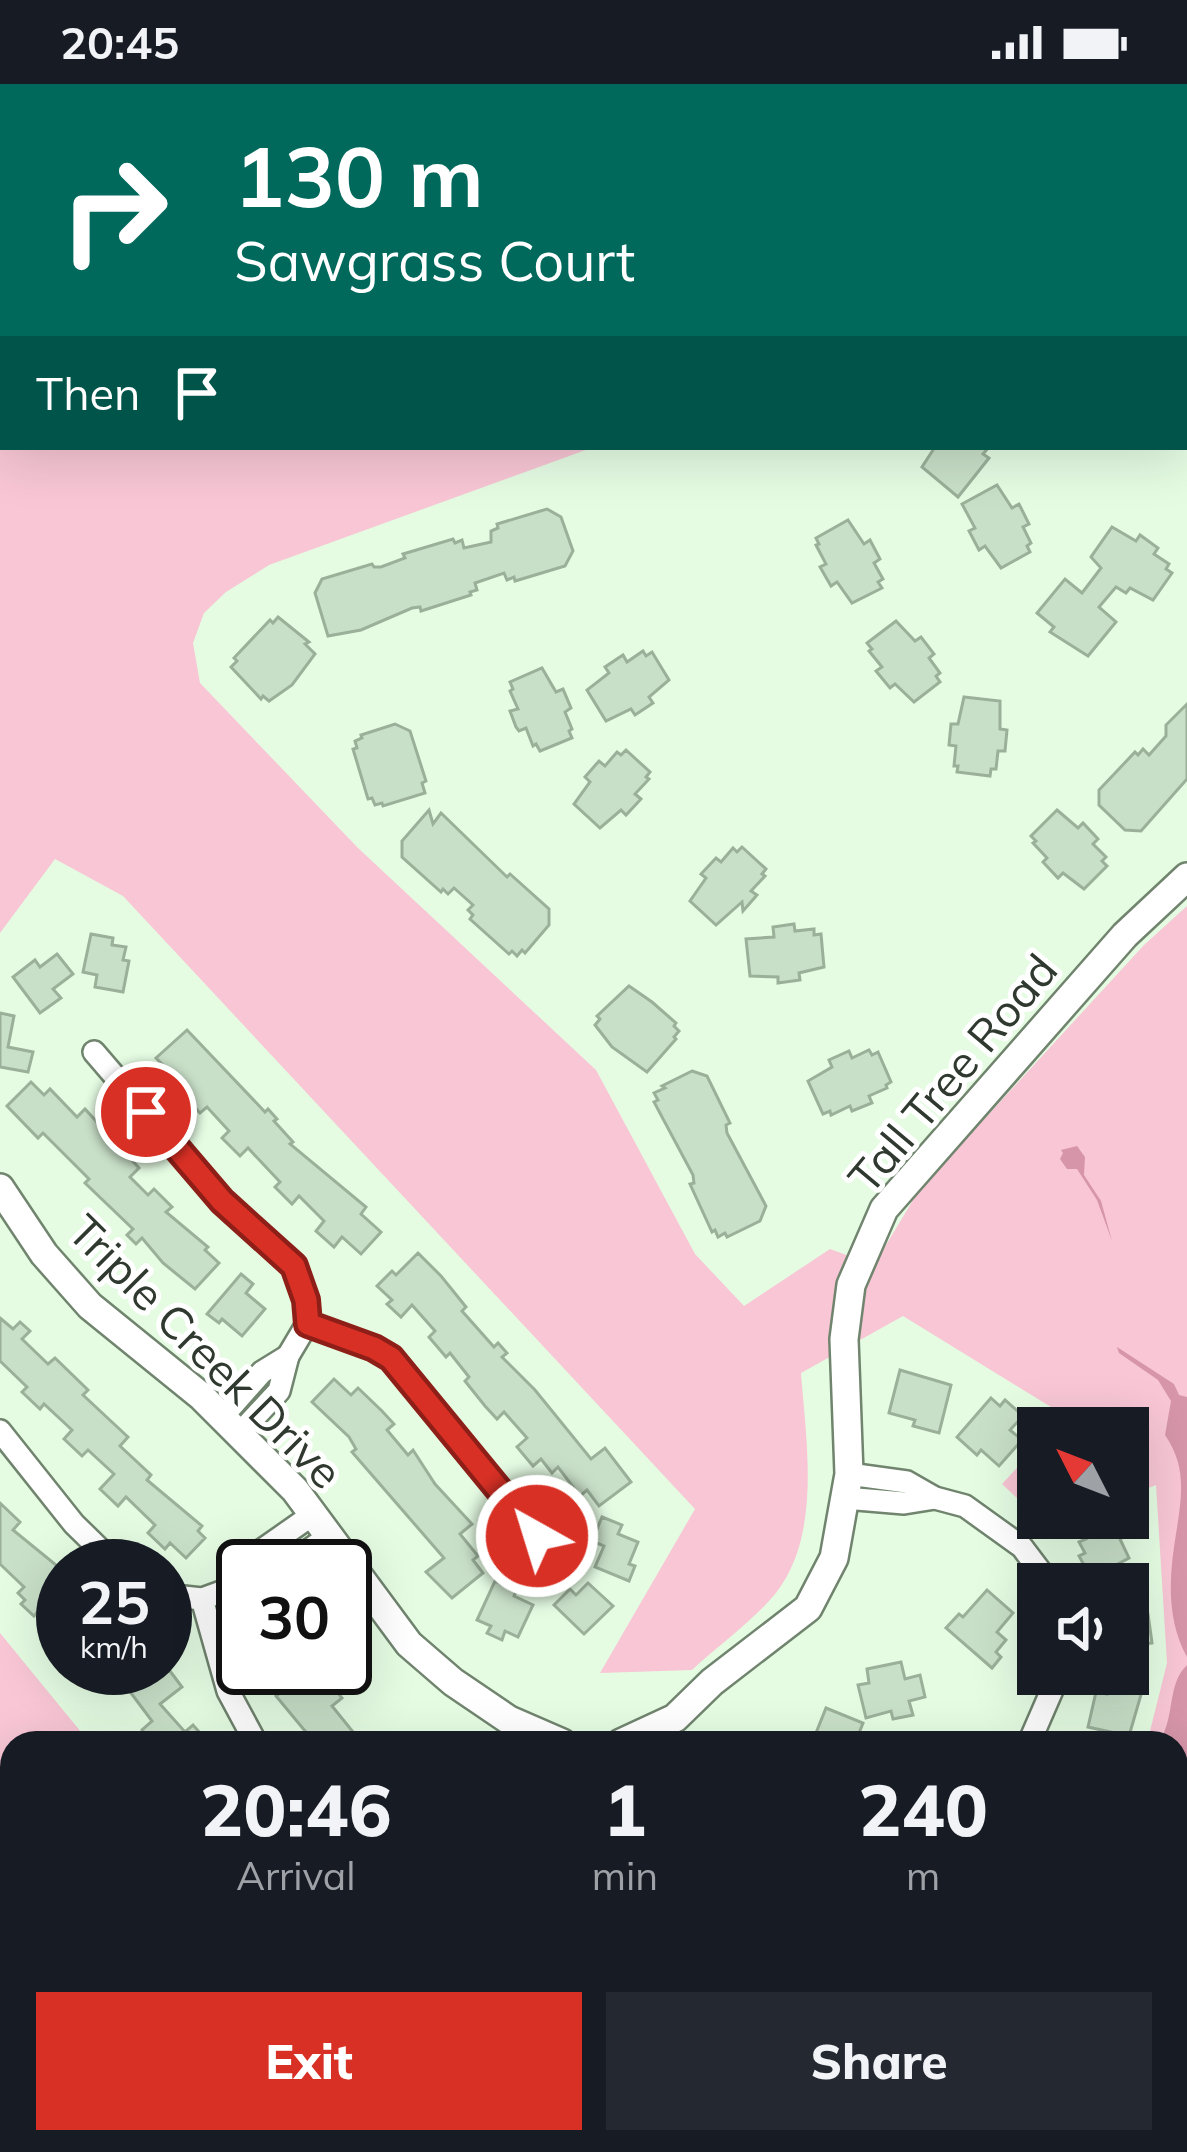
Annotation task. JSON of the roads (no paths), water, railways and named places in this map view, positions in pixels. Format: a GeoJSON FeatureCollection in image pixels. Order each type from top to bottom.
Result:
{"type":"FeatureCollection","features":[{"type":"Feature","properties":{"kind":"street","name":"Tall Tree Road"},"geometry":{"type":"LineString","coordinates":[[670,1730],[712,1682],[808,1608],[834,1558],[847,1486],[844,1340],[851,1285],[884,1209],[1125,935],[1187,877]]}},
{"type":"Feature","properties":{"kind":"street"},"geometry":{"type":"LineString","coordinates":[[94,1052],[222,1201],[294,1266],[306,1300],[308,1324],[288,1356],[279,1391],[232,1425]]}},
{"type":"Feature","properties":{"kind":"street","name":"Triple Creek Drive"},"geometry":{"type":"LineString","coordinates":[[0,1189],[44,1255],[90,1306],[232,1425],[295,1490],[409,1644],[453,1682],[509,1720],[534,1731]]}},
{"type":"Feature","properties":{"kind":"street"},"geometry":{"type":"LineString","coordinates":[[308,1324],[391,1358],[537,1536]]}},
{"type":"Feature","properties":{"kind":"street"},"geometry":{"type":"LineString","coordinates":[[0,1431],[90,1539]]}},
{"type":"Feature","properties":{"kind":"street"},"geometry":{"type":"LineString","coordinates":[[847,1486],[904,1503],[934,1498],[965,1506],[1003,1530],[1036,1563]]}},
{"type":"Feature","properties":{"kind":"street"},"geometry":{"type":"LineString","coordinates":[[309,1539],[320,1526]]}},
{"type":"Feature","properties":{"kind":"street"},"geometry":{"type":"LineString","coordinates":[[289,1539],[320,1526]]}},
{"type":"Feature","properties":{"kind":"street"},"geometry":{"type":"LineString","coordinates":[[192,1598],[216,1592]]}},
{"type":"Feature","properties":{"kind":"street"},"geometry":{"type":"LineString","coordinates":[[202,1599],[228,1691],[250,1731]]}},
{"type":"Feature","properties":{"kind":"street"},"geometry":{"type":"LineString","coordinates":[[1034,1731],[1050,1695]]}},
{"type":"Feature","properties":{"kind":"street","name":"Triple Creek Drive"},"geometry":{"type":"LineString","coordinates":[[509,1720],[518,1731]]}}]}
